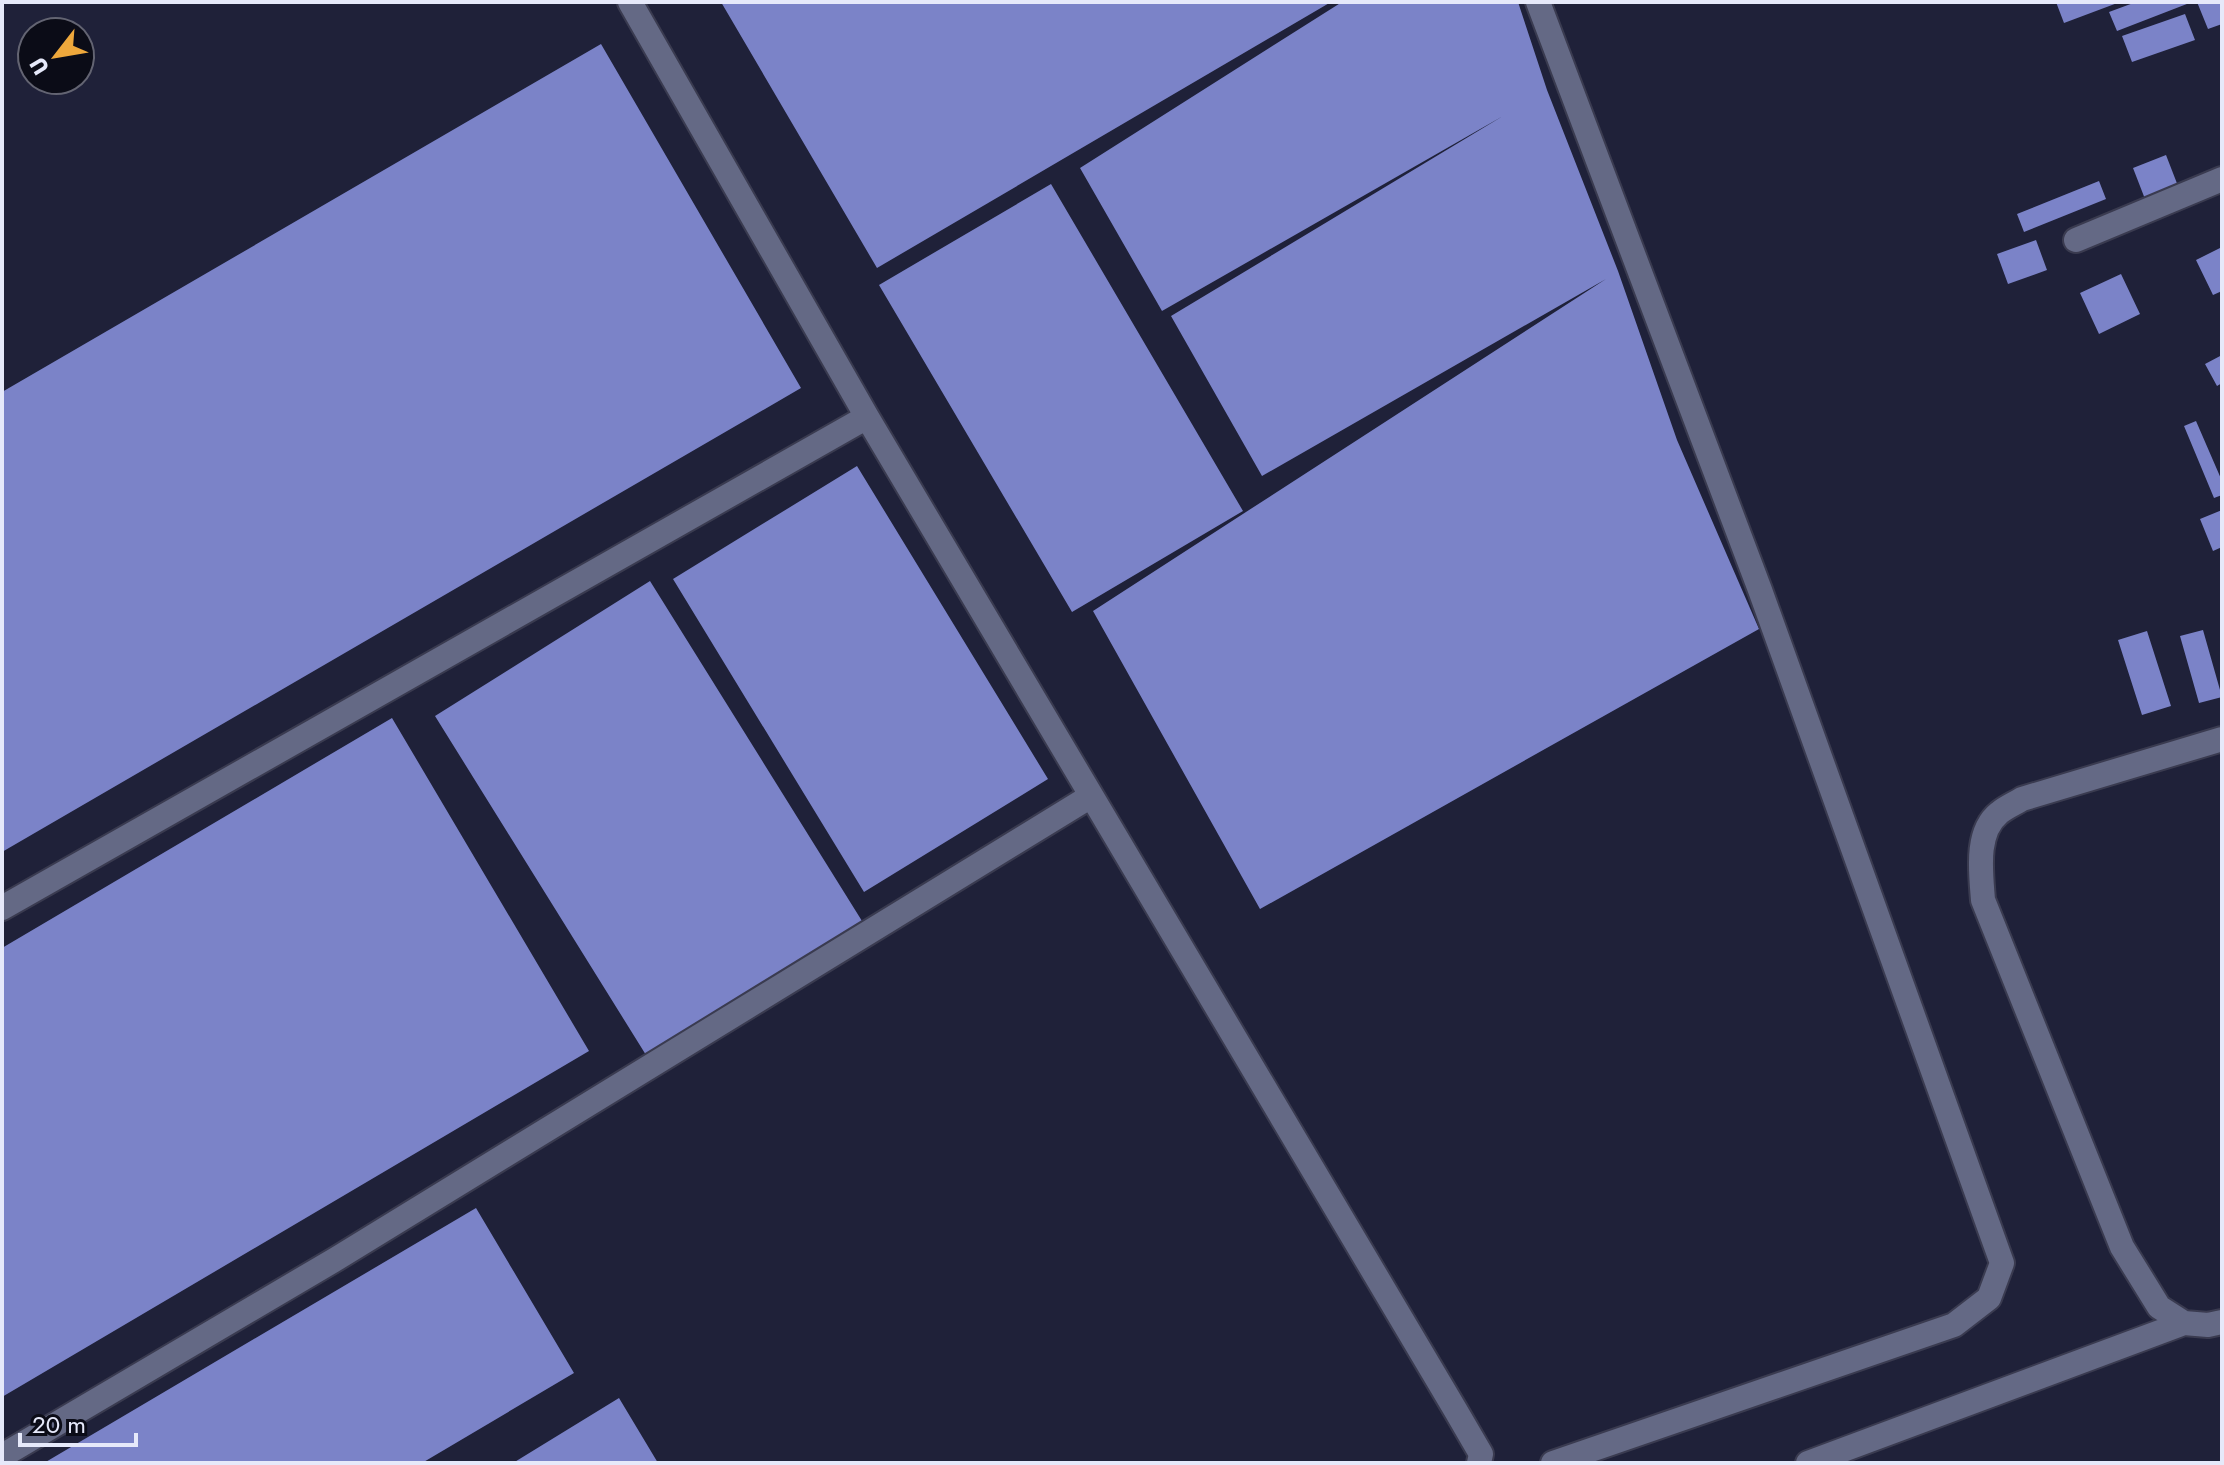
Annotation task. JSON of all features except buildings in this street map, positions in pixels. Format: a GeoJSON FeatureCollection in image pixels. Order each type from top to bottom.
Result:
{"type":"FeatureCollection","features":[{"type":"Feature","properties":{"kind":"street"},"geometry":{"type":"LineString","coordinates":[[630,2],[867,417],[1481,1454],[1479,1463]]}},
{"type":"Feature","properties":{"kind":"street"},"geometry":{"type":"LineString","coordinates":[[1538,2],[1755,575],[2002,1263],[1989,1298],[1954,1325],[1553,1463]]}},
{"type":"Feature","properties":{"kind":"street"},"geometry":{"type":"LineString","coordinates":[[2076,240],[2222,179]]}},
{"type":"Feature","properties":{"kind":"street"},"geometry":{"type":"LineString","coordinates":[[2,908],[867,417]]}},
{"type":"Feature","properties":{"kind":"street"},"geometry":{"type":"LineString","coordinates":[[2184,1323],[2159,1307],[2122,1247],[1983,900],[1980,867],[1985,833],[1997,814],[2022,799],[2222,739]]}},
{"type":"Feature","properties":{"kind":"street"},"geometry":{"type":"LineString","coordinates":[[2,1456],[350,1251],[1091,796]]}},
{"type":"Feature","properties":{"kind":"street"},"geometry":{"type":"LineString","coordinates":[[1808,1463],[2184,1323],[2208,1325],[2222,1322]]}}]}
